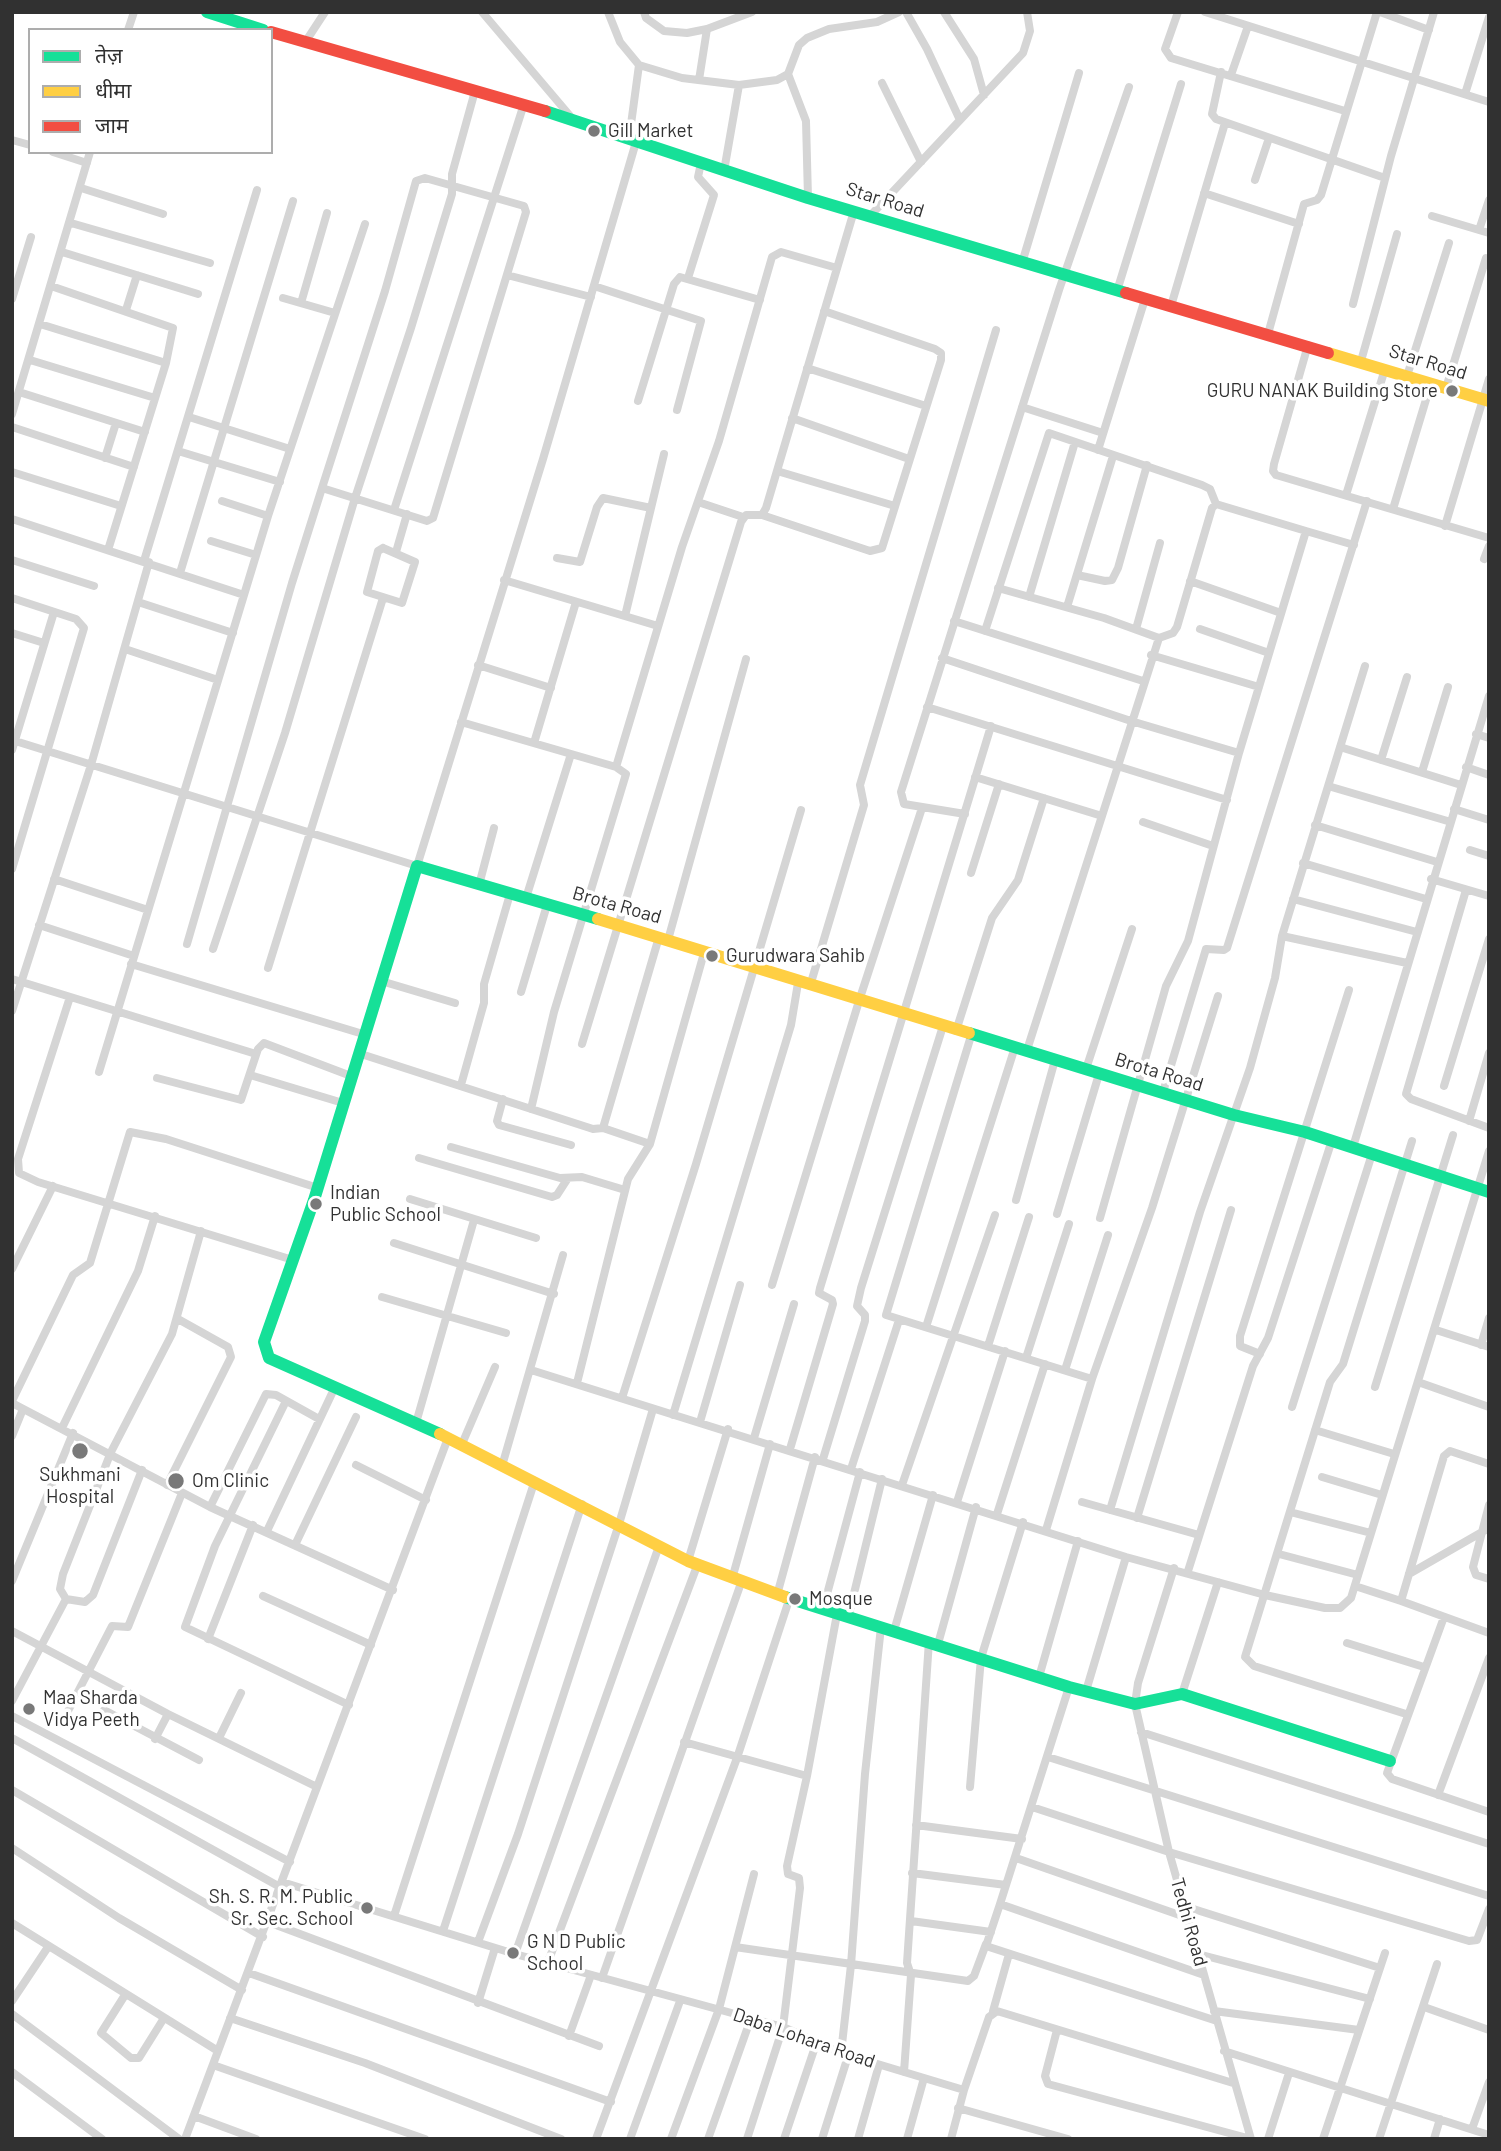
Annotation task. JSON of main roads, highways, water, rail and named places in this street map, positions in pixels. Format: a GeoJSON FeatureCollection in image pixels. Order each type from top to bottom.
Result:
{"type":"FeatureCollection","features":[{"type":"Feature","properties":{"kind":"place","name":"Gill Market"},"geometry":{"type":"Point","coordinates":[594,131]}},
{"type":"Feature","properties":{"kind":"place","name":"GURU NANAK Building Store"},"geometry":{"type":"Point","coordinates":[1452,391]}},
{"type":"Feature","properties":{"kind":"place","name":"Gurudwara Sahib"},"geometry":{"type":"Point","coordinates":[712,956]}},
{"type":"Feature","properties":{"kind":"place","name":"Indian Public School"},"geometry":{"type":"Point","coordinates":[316,1204]}},
{"type":"Feature","properties":{"kind":"place","name":"Sukhmani Hospital"},"geometry":{"type":"Point","coordinates":[80,1451]}},
{"type":"Feature","properties":{"kind":"place","name":"Om Clinic"},"geometry":{"type":"Point","coordinates":[176,1481]}},
{"type":"Feature","properties":{"kind":"place","name":"Mosque"},"geometry":{"type":"Point","coordinates":[795,1599]}},
{"type":"Feature","properties":{"kind":"place","name":"Maa Sharda Vidya Peeth"},"geometry":{"type":"Point","coordinates":[29,1709]}},
{"type":"Feature","properties":{"kind":"place","name":"Sh. S. R. M. Public Sr. Sec. School"},"geometry":{"type":"Point","coordinates":[367,1908]}},
{"type":"Feature","properties":{"kind":"place","name":"G N D Public School"},"geometry":{"type":"Point","coordinates":[513,1953]}}]}
